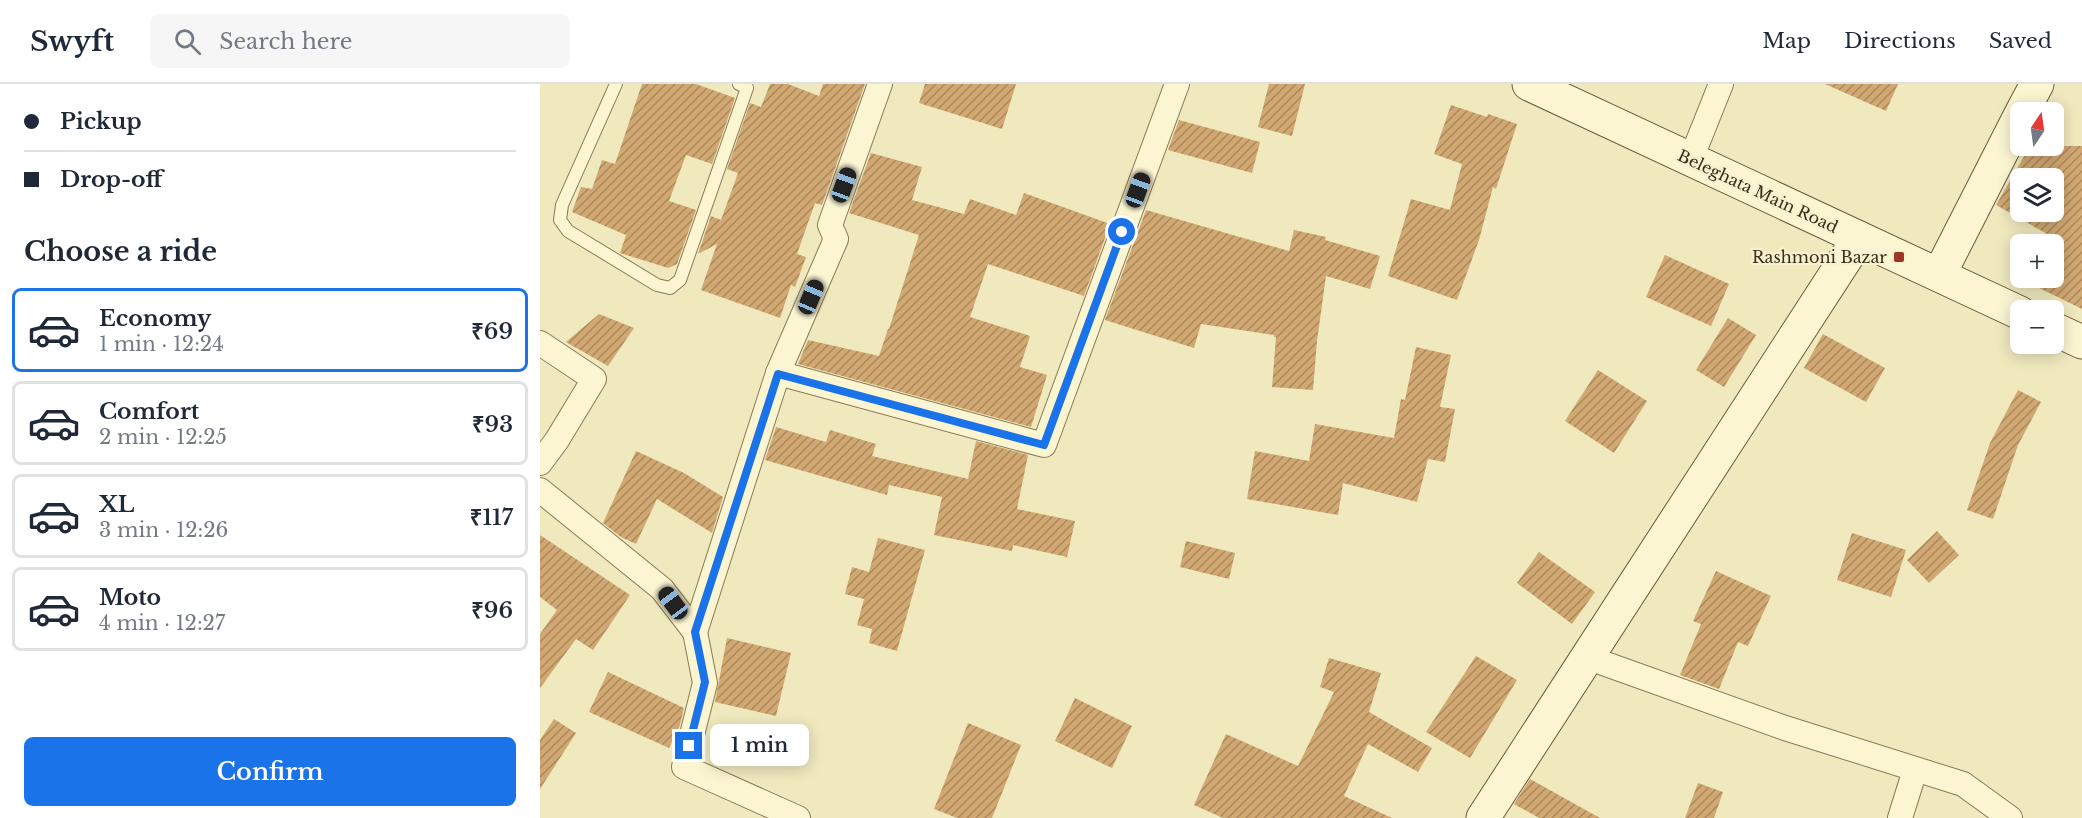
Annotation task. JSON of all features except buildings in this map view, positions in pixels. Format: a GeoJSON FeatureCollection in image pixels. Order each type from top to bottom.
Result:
{"type":"FeatureCollection","features":[{"type":"Feature","properties":{"kind":"street"},"geometry":{"type":"LineString","coordinates":[[695,632],[778,374],[836,239],[830,225],[880,84]]}},
{"type":"Feature","properties":{"kind":"street"},"geometry":{"type":"LineString","coordinates":[[778,374],[1044,445],[1177,84]]}},
{"type":"Feature","properties":{"kind":"street","name":"Beleghata Main Road"},"geometry":{"type":"LineString","coordinates":[[1529,84],[2010,308]]}},
{"type":"Feature","properties":{"kind":"street"},"geometry":{"type":"LineString","coordinates":[[1691,159],[1721,84]]}},
{"type":"Feature","properties":{"kind":"street"},"geometry":{"type":"LineString","coordinates":[[2027,102],[2037,84]]}},
{"type":"Feature","properties":{"kind":"street"},"geometry":{"type":"LineString","coordinates":[[1939,275],[2010,136]]}},
{"type":"Feature","properties":{"kind":"street"},"geometry":{"type":"LineString","coordinates":[[1483,818],[1589,658],[1859,238]]}},
{"type":"Feature","properties":{"kind":"street"},"geometry":{"type":"LineString","coordinates":[[2064,333],[2082,342]]}},
{"type":"Feature","properties":{"kind":"street"},"geometry":{"type":"LineString","coordinates":[[540,343],[594,379],[557,440],[540,463]]}},
{"type":"Feature","properties":{"kind":"street"},"geometry":{"type":"LineString","coordinates":[[540,490],[662,589],[695,632],[705,682],[684,767],[798,818]]}},
{"type":"Feature","properties":{"kind":"street"},"geometry":{"type":"LineString","coordinates":[[1589,658],[1785,728],[1963,784],[2010,818]]}},
{"type":"Feature","properties":{"kind":"street"},"geometry":{"type":"LineString","coordinates":[[1900,818],[1915,770]]}},
{"type":"Feature","properties":{"kind":"lane"},"geometry":{"type":"LineString","coordinates":[[616,84],[562,205],[560,220],[567,231],[657,285],[670,288],[680,280],[744,85]]}},
{"type":"Feature","properties":{"kind":"place","name":"Rashmoni Bazar"},"geometry":{"type":"Point","coordinates":[1899,257]}},
{"type":"Feature","properties":{"kind":"route"},"geometry":{"type":"LineString","coordinates":[[689,746],[705,682],[695,632],[778,374],[1044,445],[1122,232]]}}]}
